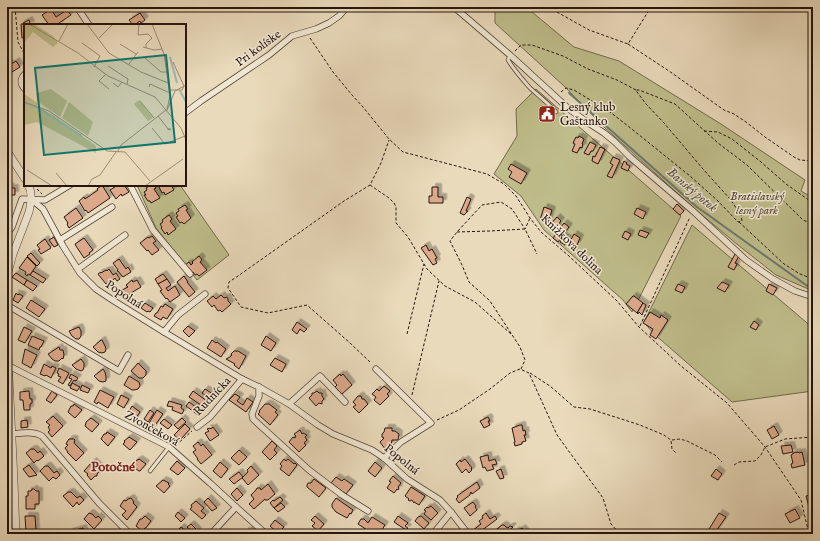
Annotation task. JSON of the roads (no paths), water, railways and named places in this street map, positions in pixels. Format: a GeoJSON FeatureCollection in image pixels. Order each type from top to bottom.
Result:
{"type":"FeatureCollection","features":[{"type":"Feature","properties":{"kind":"street"},"geometry":{"type":"LineString","coordinates":[[77,7],[88,24]]}},
{"type":"Feature","properties":{"kind":"street","name":"Pri kolíske"},"geometry":{"type":"LineString","coordinates":[[186,112],[269,55],[292,36],[307,33],[329,23],[339,16],[347,7]]}},
{"type":"Feature","properties":{"kind":"street"},"geometry":{"type":"LineString","coordinates":[[454,7],[577,115],[604,133],[757,269],[788,287],[813,297]]}},
{"type":"Feature","properties":{"kind":"street"},"geometry":{"type":"LineString","coordinates":[[24,75],[21,79],[21,83],[24,88]]}},
{"type":"Feature","properties":{"kind":"street"},"geometry":{"type":"LineString","coordinates":[[7,151],[24,177]]}},
{"type":"Feature","properties":{"kind":"street"},"geometry":{"type":"LineString","coordinates":[[7,276],[13,254],[30,212],[31,199],[29,186]]}},
{"type":"Feature","properties":{"kind":"street"},"geometry":{"type":"LineString","coordinates":[[7,234],[12,227],[22,199],[45,200],[68,186]]}},
{"type":"Feature","properties":{"kind":"street"},"geometry":{"type":"LineString","coordinates":[[131,186],[153,230],[190,274]]}},
{"type":"Feature","properties":{"kind":"street","name":"Popolná"},"geometry":{"type":"LineString","coordinates":[[31,199],[43,210],[78,269],[96,289],[114,302],[242,379],[290,404],[318,425],[333,434],[372,450],[384,458],[407,479],[440,500],[468,534]]}},
{"type":"Feature","properties":{"kind":"street"},"geometry":{"type":"LineString","coordinates":[[60,240],[112,207]]}},
{"type":"Feature","properties":{"kind":"street"},"geometry":{"type":"LineString","coordinates":[[78,269],[125,235]]}},
{"type":"Feature","properties":{"kind":"street"},"geometry":{"type":"LineString","coordinates":[[164,332],[178,315],[205,294]]}},
{"type":"Feature","properties":{"kind":"street"},"geometry":{"type":"LineString","coordinates":[[7,306],[119,371],[128,355]]}},
{"type":"Feature","properties":{"kind":"street"},"geometry":{"type":"LineString","coordinates":[[7,336],[16,534]]}},
{"type":"Feature","properties":{"kind":"street","name":"Zvončeková"},"geometry":{"type":"LineString","coordinates":[[9,366],[169,447],[266,534]]}},
{"type":"Feature","properties":{"kind":"street"},"geometry":{"type":"LineString","coordinates":[[376,369],[431,423],[401,442],[384,458]]}},
{"type":"Feature","properties":{"kind":"street"},"geometry":{"type":"LineString","coordinates":[[290,404],[320,376],[345,402]]}},
{"type":"Feature","properties":{"kind":"street","name":"Rudnícka"},"geometry":{"type":"LineString","coordinates":[[197,427],[210,417],[242,379]]}},
{"type":"Feature","properties":{"kind":"street"},"geometry":{"type":"LineString","coordinates":[[259,387],[259,396],[252,414],[253,418],[309,470],[342,495],[368,511]]}},
{"type":"Feature","properties":{"kind":"street"},"geometry":{"type":"LineString","coordinates":[[12,434],[38,433],[42,436],[99,503],[130,534]]}},
{"type":"Feature","properties":{"kind":"street"},"geometry":{"type":"LineString","coordinates":[[211,534],[236,507]]}},
{"type":"Feature","properties":{"kind":"street"},"geometry":{"type":"LineString","coordinates":[[433,534],[451,512]]}},
{"type":"Feature","properties":{"kind":"lane"},"geometry":{"type":"LineString","coordinates":[[510,55],[508,60],[511,65],[530,87],[556,112]]}},
{"type":"Feature","properties":{"kind":"lane"},"geometry":{"type":"LineString","coordinates":[[150,471],[169,447]]}},
{"type":"Feature","properties":{"kind":"waterway","name":"Banský potok"},"geometry":{"type":"LineString","coordinates":[[569,93],[697,207],[813,290]]}},
{"type":"Feature","properties":{"kind":"place","name":"Lesný klub Gaštanko"},"geometry":{"type":"Point","coordinates":[547,114]}},
{"type":"Feature","properties":{"kind":"district","name":"Potočné"},"geometry":{"type":"Point","coordinates":[113,466]}},
{"type":"Feature","properties":{"kind":"park label","name":"Bratislavský lesný park"},"geometry":{"type":"Point","coordinates":[757,203]}}]}
